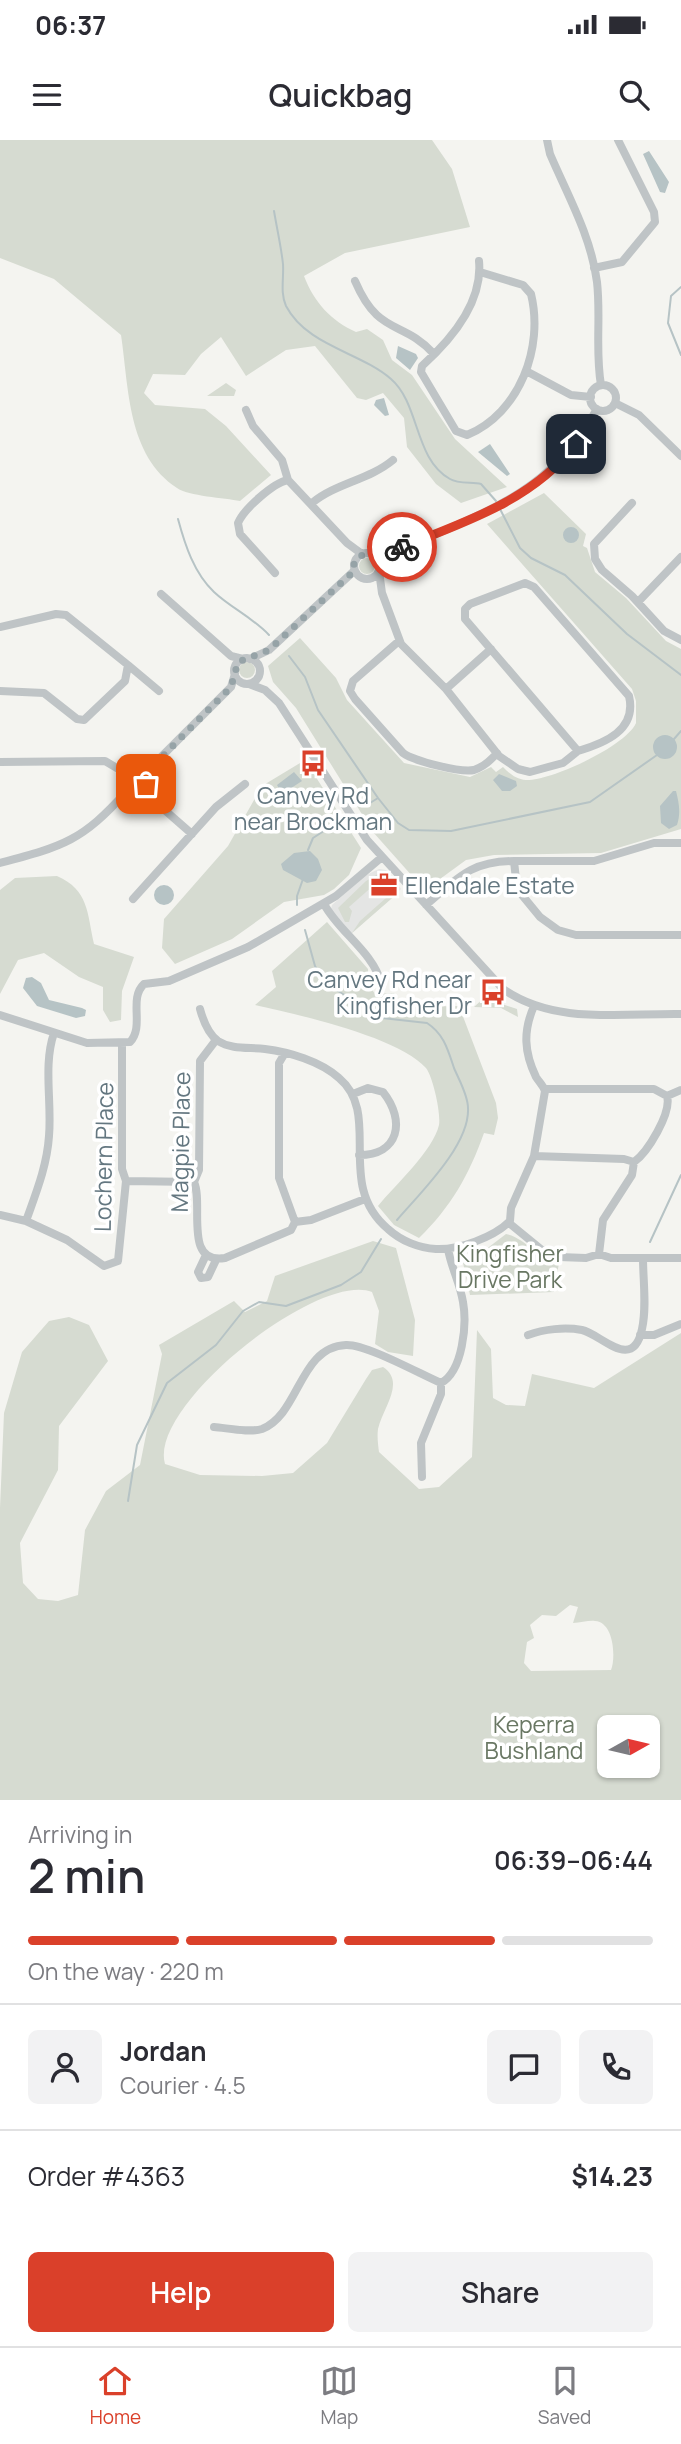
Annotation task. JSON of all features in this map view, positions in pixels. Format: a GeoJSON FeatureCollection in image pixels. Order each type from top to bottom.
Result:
{"type":"FeatureCollection","features":[{"type":"Feature","properties":{"kind":"street"},"geometry":{"type":"LineString","coordinates":[[547,140],[550,155],[589,242],[598,295],[596,352],[601,386]]}},
{"type":"Feature","properties":{"kind":"street"},"geometry":{"type":"LineString","coordinates":[[594,268],[622,262],[655,222],[654,212],[618,140]]}},
{"type":"Feature","properties":{"kind":"street"},"geometry":{"type":"LineString","coordinates":[[479,261],[480,272],[471,305],[460,325],[422,366],[421,372],[456,431],[462,434],[474,432],[495,416],[528,372],[533,349],[531,294],[523,285],[480,272]]}},
{"type":"Feature","properties":{"kind":"street"},"geometry":{"type":"LineString","coordinates":[[355,281],[363,302],[379,320],[422,343],[434,354]]}},
{"type":"Feature","properties":{"kind":"street"},"geometry":{"type":"LineString","coordinates":[[528,372],[572,395],[591,397]]}},
{"type":"Feature","properties":{"kind":"street"},"geometry":{"type":"LineString","coordinates":[[601,386],[613,390],[615,402],[610,409],[597,410],[591,397],[594,390],[601,386]]}},
{"type":"Feature","properties":{"kind":"street"},"geometry":{"type":"LineString","coordinates":[[615,402],[639,415],[681,456]]}},
{"type":"Feature","properties":{"kind":"street"},"geometry":{"type":"LineString","coordinates":[[246,410],[251,424],[282,460],[288,480],[347,544],[359,573],[382,593]]}},
{"type":"Feature","properties":{"kind":"street"},"geometry":{"type":"LineString","coordinates":[[366,554],[394,551],[511,500],[537,483],[567,456],[597,410]]}},
{"type":"Feature","properties":{"kind":"street"},"geometry":{"type":"LineString","coordinates":[[312,503],[323,495],[378,471],[393,460]]}},
{"type":"Feature","properties":{"kind":"street"},"geometry":{"type":"LineString","coordinates":[[275,573],[240,534],[238,523],[243,515],[277,485],[288,480]]}},
{"type":"Feature","properties":{"kind":"street"},"geometry":{"type":"LineString","coordinates":[[632,503],[604,530],[593,550],[602,570],[638,602],[664,631],[681,640]]}},
{"type":"Feature","properties":{"kind":"street"},"geometry":{"type":"LineString","coordinates":[[347,544],[377,559],[382,593],[399,641],[446,689],[490,740],[497,753],[518,769],[530,772],[562,763],[578,751],[591,747],[624,728],[630,715],[629,696],[531,584],[517,584],[466,608],[466,621],[578,751]]}},
{"type":"Feature","properties":{"kind":"street"},"geometry":{"type":"LineString","coordinates":[[235,671],[247,659],[269,650],[359,573],[379,569],[394,551]]}},
{"type":"Feature","properties":{"kind":"street"},"geometry":{"type":"LineString","coordinates":[[359,573],[366,554]]}},
{"type":"Feature","properties":{"kind":"street"},"geometry":{"type":"LineString","coordinates":[[638,602],[681,557]]}},
{"type":"Feature","properties":{"kind":"street"},"geometry":{"type":"LineString","coordinates":[[161,594],[232,656],[247,659],[260,670],[274,698],[308,745],[364,835],[493,980],[514,996],[534,1006],[566,1013],[681,1014]]}},
{"type":"Feature","properties":{"kind":"street"},"geometry":{"type":"LineString","coordinates":[[0,627],[56,614],[66,615],[159,691]]}},
{"type":"Feature","properties":{"kind":"street"},"geometry":{"type":"LineString","coordinates":[[399,641],[353,681],[350,691],[355,699],[403,753],[413,759],[470,771],[481,767],[497,753]]}},
{"type":"Feature","properties":{"kind":"street"},"geometry":{"type":"LineString","coordinates":[[446,689],[491,649]]}},
{"type":"Feature","properties":{"kind":"street"},"geometry":{"type":"LineString","coordinates":[[144,775],[231,687],[257,680],[269,650]]}},
{"type":"Feature","properties":{"kind":"street"},"geometry":{"type":"LineString","coordinates":[[231,687],[235,671],[232,656]]}},
{"type":"Feature","properties":{"kind":"street"},"geometry":{"type":"LineString","coordinates":[[0,691],[44,693],[76,719],[84,720],[125,681],[128,665]]}},
{"type":"Feature","properties":{"kind":"street"},"geometry":{"type":"LineString","coordinates":[[235,671],[246,683],[274,698]]}},
{"type":"Feature","properties":{"kind":"street"},"geometry":{"type":"LineString","coordinates":[[0,762],[105,761],[127,774]]}},
{"type":"Feature","properties":{"kind":"street"},"geometry":{"type":"LineString","coordinates":[[135,771],[144,775],[146,784],[143,790],[133,794],[127,790],[124,780],[127,774],[135,771]]}},
{"type":"Feature","properties":{"kind":"street"},"geometry":{"type":"LineString","coordinates":[[133,899],[216,807],[245,784]]}},
{"type":"Feature","properties":{"kind":"street"},"geometry":{"type":"LineString","coordinates":[[0,863],[48,850],[82,834],[101,820],[127,790]]}},
{"type":"Feature","properties":{"kind":"street"},"geometry":{"type":"LineString","coordinates":[[143,790],[192,834]]}},
{"type":"Feature","properties":{"kind":"street"},"geometry":{"type":"LineString","coordinates":[[426,905],[472,868],[490,862],[599,861],[654,843],[681,843]]}},
{"type":"Feature","properties":{"kind":"street"},"geometry":{"type":"LineString","coordinates":[[0,1015],[87,1043],[130,1042],[136,1034],[137,995],[144,984],[169,981],[242,950],[324,904],[382,857]]}},
{"type":"Feature","properties":{"kind":"street"},"geometry":{"type":"LineString","coordinates":[[514,861],[517,888],[540,917],[558,930],[576,935],[681,935]]}},
{"type":"Feature","properties":{"kind":"street"},"geometry":{"type":"LineString","coordinates":[[324,904],[334,921],[377,970],[381,983]]}},
{"type":"Feature","properties":{"kind":"street"},"geometry":{"type":"LineString","coordinates":[[200,1009],[203,1020],[216,1040],[229,1046],[285,1053],[327,1069],[353,1094],[359,1123],[359,1175],[365,1199],[379,1221],[398,1237],[421,1247],[449,1249],[474,1242],[509,1223],[513,1204],[534,1156],[545,1089],[536,1075],[526,1044],[526,1027],[534,1006]]}},
{"type":"Feature","properties":{"kind":"street"},"geometry":{"type":"LineString","coordinates":[[26,1221],[41,1180],[48,1148],[49,1049],[54,1033]]}},
{"type":"Feature","properties":{"kind":"street","name":"Magpie Place"},"geometry":{"type":"LineString","coordinates":[[216,1040],[200,1061],[199,1170],[194,1182],[199,1194],[197,1238],[204,1252],[198,1272],[201,1278],[208,1277],[216,1260]]}},
{"type":"Feature","properties":{"kind":"street","name":"Lochern Place"},"geometry":{"type":"LineString","coordinates":[[0,1215],[26,1221],[70,1242],[100,1265],[113,1265],[121,1253],[122,1192],[126,1181],[122,1169],[122,1044]]}},
{"type":"Feature","properties":{"kind":"street"},"geometry":{"type":"LineString","coordinates":[[204,1252],[216,1260],[291,1230],[295,1222],[279,1178],[279,1063],[285,1053]]}},
{"type":"Feature","properties":{"kind":"street"},"geometry":{"type":"LineString","coordinates":[[353,1094],[368,1088],[383,1092],[397,1121],[394,1137],[386,1150],[374,1155],[359,1155]]}},
{"type":"Feature","properties":{"kind":"street"},"geometry":{"type":"LineString","coordinates":[[545,1089],[654,1088],[667,1096]]}},
{"type":"Feature","properties":{"kind":"street"},"geometry":{"type":"LineString","coordinates":[[667,1096],[681,1090]]}},
{"type":"Feature","properties":{"kind":"street"},"geometry":{"type":"LineString","coordinates":[[599,1254],[603,1220],[630,1179],[634,1162],[646,1153],[667,1110],[667,1096]]}},
{"type":"Feature","properties":{"kind":"street"},"geometry":{"type":"LineString","coordinates":[[534,1156],[624,1159],[634,1162]]}},
{"type":"Feature","properties":{"kind":"street"},"geometry":{"type":"LineString","coordinates":[[126,1181],[194,1182]]}},
{"type":"Feature","properties":{"kind":"street"},"geometry":{"type":"LineString","coordinates":[[295,1222],[311,1220],[365,1199]]}},
{"type":"Feature","properties":{"kind":"street"},"geometry":{"type":"LineString","coordinates":[[509,1223],[551,1255],[586,1258],[599,1254],[611,1258],[681,1258]]}},
{"type":"Feature","properties":{"kind":"street"},"geometry":{"type":"LineString","coordinates":[[441,1383],[448,1379],[456,1362],[464,1322],[463,1301],[451,1267],[449,1249]]}},
{"type":"Feature","properties":{"kind":"street"},"geometry":{"type":"LineString","coordinates":[[528,1335],[542,1330],[582,1330],[622,1350],[632,1346],[640,1335],[643,1258]]}},
{"type":"Feature","properties":{"kind":"street"},"geometry":{"type":"LineString","coordinates":[[640,1335],[654,1335],[681,1324]]}},
{"type":"Feature","properties":{"kind":"street"},"geometry":{"type":"LineString","coordinates":[[214,1427],[261,1429],[278,1417],[316,1358],[346,1345],[362,1348],[441,1383]]}},
{"type":"Feature","properties":{"kind":"street"},"geometry":{"type":"LineString","coordinates":[[422,1477],[421,1443],[441,1394],[441,1383]]}},
{"type":"Feature","properties":{"kind":"shaded area"},"geometry":{"type":"Polygon","coordinates":[[[649,151],[669,182],[665,193],[660,192],[643,154],[649,151]]]}},
{"type":"Feature","properties":{"kind":"shaded area"},"geometry":{"type":"Polygon","coordinates":[[[398,346],[416,354],[418,358],[410,370],[396,358],[398,346]]]}},
{"type":"Feature","properties":{"kind":"shaded area"},"geometry":{"type":"Polygon","coordinates":[[[384,398],[389,415],[385,416],[374,405],[376,400],[384,398]]]}},
{"type":"Feature","properties":{"kind":"shaded area"},"geometry":{"type":"Polygon","coordinates":[[[490,444],[510,474],[507,476],[478,452],[490,444]]]}},
{"type":"Feature","properties":{"kind":"shaded area"},"geometry":{"type":"Polygon","coordinates":[[[571,527],[577,529],[577,541],[571,543],[565,541],[563,535],[565,529],[571,527]]]}},
{"type":"Feature","properties":{"kind":"shaded area"},"geometry":{"type":"Polygon","coordinates":[[[665,735],[676,742],[677,747],[670,758],[665,759],[654,752],[653,747],[660,736],[665,735]]]}},
{"type":"Feature","properties":{"kind":"shaded area"},"geometry":{"type":"Polygon","coordinates":[[[294,772],[302,781],[282,794],[277,785],[294,772]]]}},
{"type":"Feature","properties":{"kind":"shaded area"},"geometry":{"type":"Polygon","coordinates":[[[499,774],[516,781],[517,786],[510,791],[502,791],[493,780],[499,774]]]}},
{"type":"Feature","properties":{"kind":"shaded area"},"geometry":{"type":"Polygon","coordinates":[[[676,791],[677,795],[679,816],[677,825],[669,829],[661,823],[660,806],[676,791]]]}},
{"type":"Feature","properties":{"kind":"shaded area"},"geometry":{"type":"Polygon","coordinates":[[[310,851],[318,859],[322,870],[316,881],[307,883],[283,870],[281,864],[294,853],[310,851]]]}},
{"type":"Feature","properties":{"kind":"shaded area"},"geometry":{"type":"Polygon","coordinates":[[[379,869],[386,870],[401,889],[350,935],[331,909],[332,905],[366,875],[379,869]]]}},
{"type":"Feature","properties":{"kind":"shaded area"},"geometry":{"type":"Polygon","coordinates":[[[164,885],[171,888],[174,895],[171,902],[164,905],[157,902],[154,895],[157,888],[164,885]]]}},
{"type":"Feature","properties":{"kind":"shaded area"},"geometry":{"type":"Polygon","coordinates":[[[32,977],[41,983],[49,1000],[82,1008],[86,1010],[85,1016],[76,1018],[37,1006],[23,988],[26,978],[32,977]]]}},
{"type":"Feature","properties":{"kind":"green space"},"geometry":{"type":"Polygon","coordinates":[[[0,140],[432,140],[452,169],[470,227],[345,253],[304,276],[318,302],[331,316],[347,328],[356,332],[367,329],[383,340],[392,360],[412,375],[455,439],[507,487],[461,503],[436,484],[407,447],[404,418],[383,393],[366,400],[357,398],[315,346],[286,350],[246,376],[221,337],[201,354],[185,375],[153,374],[144,393],[155,405],[205,409],[226,426],[271,475],[240,501],[198,495],[177,488],[148,458],[139,439],[129,398],[121,335],[54,279],[0,258],[0,140]]]}},
{"type":"Feature","properties":{"kind":"green space"},"geometry":{"type":"Polygon","coordinates":[[[226,383],[236,390],[234,396],[207,396],[226,383]]]}},
{"type":"Feature","properties":{"kind":"green space"},"geometry":{"type":"Polygon","coordinates":[[[544,493],[586,534],[583,546],[587,548],[595,572],[626,598],[666,641],[681,649],[681,829],[601,853],[494,855],[466,860],[440,879],[413,877],[373,832],[296,708],[273,682],[268,666],[300,638],[336,678],[347,700],[404,763],[470,777],[491,767],[496,772],[503,767],[519,779],[537,779],[587,761],[618,742],[636,723],[636,701],[632,689],[487,524],[544,493]]]}},
{"type":"Feature","properties":{"kind":"green space"},"geometry":{"type":"Polygon","coordinates":[[[367,558],[373,560],[373,572],[367,574],[361,572],[359,566],[361,560],[367,558]]]}},
{"type":"Feature","properties":{"kind":"green space"},"geometry":{"type":"Polygon","coordinates":[[[247,662],[253,664],[253,676],[247,678],[241,676],[239,670],[241,664],[247,662]]]}},
{"type":"Feature","properties":{"kind":"green space"},"geometry":{"type":"Polygon","coordinates":[[[305,760],[361,848],[349,875],[324,895],[284,902],[232,939],[175,964],[162,948],[164,919],[228,846],[262,786],[305,760]]]}},
{"type":"Feature","properties":{"kind":"green space"},"geometry":{"type":"Polygon","coordinates":[[[383,871],[393,887],[383,878],[377,889],[374,885],[349,907],[352,911],[349,922],[345,922],[338,908],[366,881],[383,871]]]}},
{"type":"Feature","properties":{"kind":"green space"},"geometry":{"type":"Polygon","coordinates":[[[57,876],[81,895],[88,913],[94,944],[134,957],[122,991],[121,1020],[110,1022],[103,1010],[103,987],[79,977],[44,953],[18,960],[0,994],[0,890],[15,878],[57,876]]]}},
{"type":"Feature","properties":{"kind":"green space"},"geometry":{"type":"Polygon","coordinates":[[[395,890],[398,893],[352,933],[360,921],[395,890]]]}},
{"type":"Feature","properties":{"kind":"green space"},"geometry":{"type":"Polygon","coordinates":[[[327,922],[368,969],[369,985],[375,994],[394,993],[406,1007],[459,1006],[496,1103],[498,1118],[494,1135],[484,1133],[458,1190],[419,1238],[394,1225],[378,1206],[422,1157],[439,1125],[436,1095],[426,1068],[394,1046],[371,1037],[255,1005],[276,987],[272,971],[327,922]]]}},
{"type":"Feature","properties":{"kind":"green space"},"geometry":{"type":"Polygon","coordinates":[[[488,994],[499,1003],[517,1009],[518,1017],[501,1008],[474,1007],[488,994]]]}},
{"type":"Feature","properties":{"kind":"green space","name":"Kingfisher Drive Park"},"geometry":{"type":"Polygon","coordinates":[[[506,1234],[559,1263],[554,1292],[470,1295],[462,1258],[485,1250],[506,1234]]]}},
{"type":"Feature","properties":{"kind":"green space","name":"Keperra Bushland"},"geometry":{"type":"Polygon","coordinates":[[[373,1241],[396,1248],[415,1320],[413,1356],[388,1352],[375,1344],[379,1311],[372,1292],[347,1291],[314,1302],[278,1322],[242,1348],[209,1379],[183,1410],[167,1439],[165,1464],[200,1475],[262,1476],[293,1473],[327,1443],[372,1370],[383,1367],[390,1373],[393,1387],[378,1429],[379,1452],[419,1489],[439,1487],[472,1457],[477,1330],[491,1349],[493,1398],[506,1405],[525,1406],[532,1374],[594,1388],[681,1333],[681,1800],[0,1800],[0,1508],[4,1413],[22,1352],[49,1321],[69,1317],[89,1325],[108,1361],[59,1426],[58,1470],[20,1543],[23,1583],[38,1599],[58,1601],[78,1595],[85,1530],[106,1491],[140,1465],[162,1354],[159,1345],[234,1301],[245,1312],[267,1301],[275,1276],[373,1241]],[[570,1605],[556,1616],[542,1615],[530,1625],[534,1638],[527,1642],[524,1663],[531,1671],[611,1670],[613,1649],[610,1634],[606,1627],[595,1621],[573,1623],[578,1607],[570,1605]]]}},
{"type":"Feature","properties":{"kind":"waterway"},"geometry":{"type":"LineString","coordinates":[[274,211],[283,264],[283,296],[295,320],[320,340],[391,379],[407,402],[423,445],[438,470],[453,481],[481,484],[496,501]]}},
{"type":"Feature","properties":{"kind":"waterway"},"geometry":{"type":"LineString","coordinates":[[681,287],[671,296],[668,323],[681,355]]}},
{"type":"Feature","properties":{"kind":"waterway"},"geometry":{"type":"LineString","coordinates":[[500,509],[520,548],[531,558],[565,575],[627,634],[681,675]]}},
{"type":"Feature","properties":{"kind":"waterway"},"geometry":{"type":"LineString","coordinates":[[178,519],[191,558],[207,584],[269,635]]}},
{"type":"Feature","properties":{"kind":"waterway"},"geometry":{"type":"LineString","coordinates":[[289,656],[305,677],[318,710],[378,798]]}},
{"type":"Feature","properties":{"kind":"waterway"},"geometry":{"type":"LineString","coordinates":[[674,739],[681,731]]}},
{"type":"Feature","properties":{"kind":"waterway"},"geometry":{"type":"LineString","coordinates":[[370,803],[378,798],[398,823],[409,830],[451,831],[590,802],[657,755]]}},
{"type":"Feature","properties":{"kind":"waterway"},"geometry":{"type":"LineString","coordinates":[[308,850],[313,838],[330,827]]}},
{"type":"Feature","properties":{"kind":"waterway"},"geometry":{"type":"LineString","coordinates":[[297,905],[303,879]]}},
{"type":"Feature","properties":{"kind":"waterway"},"geometry":{"type":"LineString","coordinates":[[305,930],[315,966],[325,983],[382,1018],[427,1023],[438,1032],[465,1093],[468,1108],[461,1137],[442,1168],[397,1220]]}},
{"type":"Feature","properties":{"kind":"waterway"},"geometry":{"type":"LineString","coordinates":[[650,1242],[681,1175]]}},
{"type":"Feature","properties":{"kind":"waterway"},"geometry":{"type":"LineString","coordinates":[[128,1501],[137,1445],[167,1383],[216,1345],[243,1311],[259,1302],[286,1306],[341,1285],[361,1272],[381,1239]]}},
{"type":"Feature","properties":{"kind":"way so far"},"geometry":{"type":"LineString","coordinates":[[146,784],[144,775],[231,687],[238,662],[269,650],[341,586],[354,571],[354,563],[359,556],[394,551],[402,547]]}},
{"type":"Feature","properties":{"kind":"place","name":"Canvey Rd near Brockman"},"geometry":{"type":"Point","coordinates":[313,763]}},
{"type":"Feature","properties":{"kind":"place","name":"Ellendale Estate"},"geometry":{"type":"Point","coordinates":[384,885]}},
{"type":"Feature","properties":{"kind":"place","name":"Canvey Rd near Kingfisher Dr"},"geometry":{"type":"Point","coordinates":[493,992]}},
{"type":"Feature","properties":{"kind":"route"},"geometry":{"type":"LineString","coordinates":[[402,547],[458,524],[528,490],[543,479],[576,444]]}}]}
